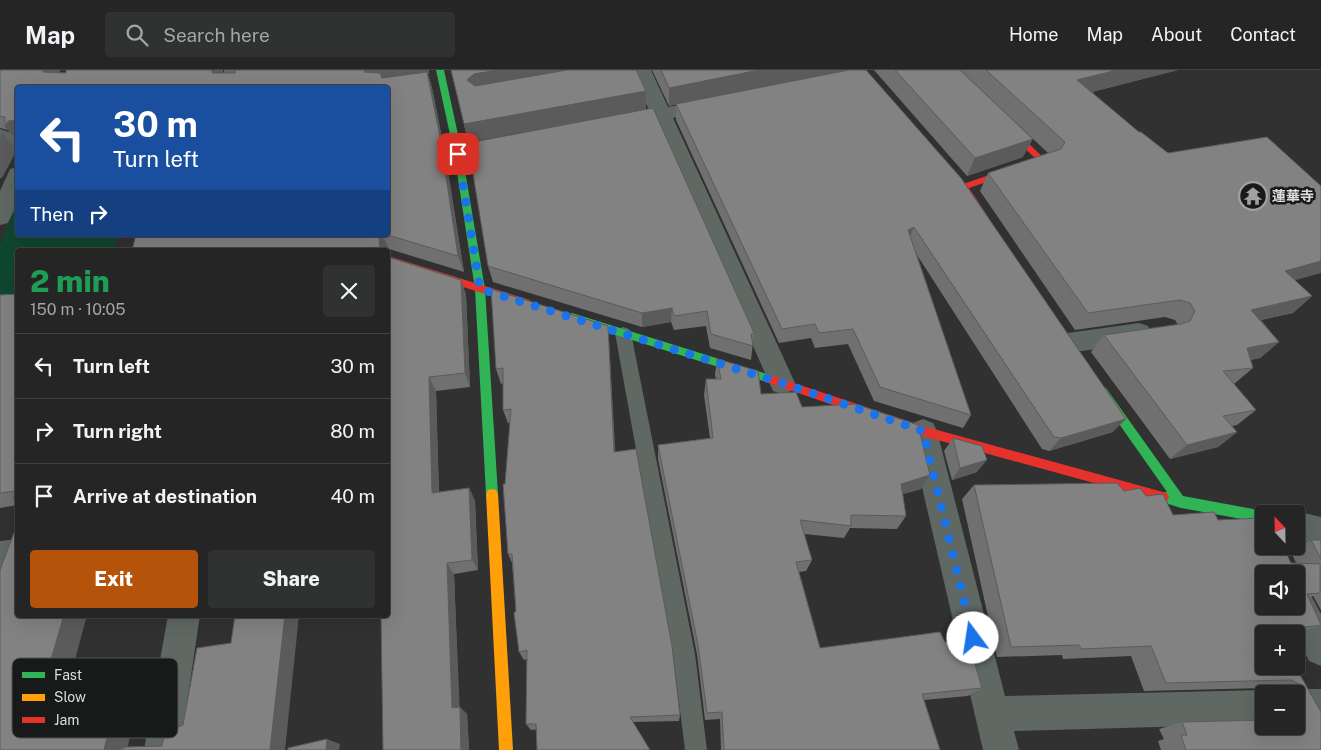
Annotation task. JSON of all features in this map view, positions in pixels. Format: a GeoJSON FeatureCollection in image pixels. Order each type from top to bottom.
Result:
{"type":"FeatureCollection","features":[{"type":"Feature","properties":{"kind":"street"},"geometry":{"type":"LineString","coordinates":[[233,85],[234,70]]}},
{"type":"Feature","properties":{"kind":"street"},"geometry":{"type":"LineString","coordinates":[[946,70],[1042,160],[956,180],[990,228]]}},
{"type":"Feature","properties":{"kind":"street"},"geometry":{"type":"LineString","coordinates":[[637,71],[661,114],[782,383]]}},
{"type":"Feature","properties":{"kind":"street"},"geometry":{"type":"LineString","coordinates":[[435,77],[468,152],[480,289],[506,750]]}},
{"type":"Feature","properties":{"kind":"street"},"geometry":{"type":"LineString","coordinates":[[603,126],[734,101]]}},
{"type":"Feature","properties":{"kind":"street"},"geometry":{"type":"LineString","coordinates":[[0,136],[15,141]]}},
{"type":"Feature","properties":{"kind":"street"},"geometry":{"type":"LineString","coordinates":[[0,217],[15,181]]}},
{"type":"Feature","properties":{"kind":"street"},"geometry":{"type":"LineString","coordinates":[[390,261],[537,306]]}},
{"type":"Feature","properties":{"kind":"street"},"geometry":{"type":"LineString","coordinates":[[556,312],[782,383],[923,431],[1180,502],[1255,521]]}},
{"type":"Feature","properties":{"kind":"street"},"geometry":{"type":"LineString","coordinates":[[1068,343],[1165,329]]}},
{"type":"Feature","properties":{"kind":"street"},"geometry":{"type":"LineString","coordinates":[[1096,382],[1180,502]]}},
{"type":"Feature","properties":{"kind":"street"},"geometry":{"type":"LineString","coordinates":[[923,431],[1001,750]]}},
{"type":"Feature","properties":{"kind":"street"},"geometry":{"type":"LineString","coordinates":[[1305,527],[1321,531]]}},
{"type":"Feature","properties":{"kind":"street"},"geometry":{"type":"LineString","coordinates":[[0,556],[15,554]]}},
{"type":"Feature","properties":{"kind":"street"},"geometry":{"type":"LineString","coordinates":[[1304,615],[1321,649]]}},
{"type":"Feature","properties":{"kind":"street"},"geometry":{"type":"LineString","coordinates":[[177,658],[184,618]]}},
{"type":"Feature","properties":{"kind":"street"},"geometry":{"type":"LineString","coordinates":[[1305,706],[1321,706]]}},
{"type":"Feature","properties":{"kind":"street"},"geometry":{"type":"LineString","coordinates":[[992,714],[1255,707]]}},
{"type":"Feature","properties":{"kind":"lane"},"geometry":{"type":"LineString","coordinates":[[623,333],[684,654],[696,750]]}},
{"type":"Feature","properties":{"kind":"green space"},"geometry":{"type":"Polygon","coordinates":[[[15,204],[15,237],[118,237],[114,248],[15,248],[15,294],[0,296],[0,245],[15,204]]]}},
{"type":"Feature","properties":{"kind":"building"},"geometry":{"type":"Polygon","coordinates":[[[0,70],[43,70],[43,72],[66,73],[66,70],[212,70],[212,73],[235,73],[236,70],[365,70],[364,72],[380,73],[382,78],[427,72],[440,137],[458,256],[390,236],[390,85],[15,85],[15,120],[8,121],[5,127],[5,117],[0,116],[0,70]]]}},
{"type":"Feature","properties":{"kind":"building"},"geometry":{"type":"Polygon","coordinates":[[[451,70],[498,70],[474,74],[467,80],[475,86],[567,70],[636,70],[646,91],[464,124],[451,70]]]}},
{"type":"Feature","properties":{"kind":"building"},"geometry":{"type":"Polygon","coordinates":[[[661,70],[759,70],[669,88],[661,70]]]}},
{"type":"Feature","properties":{"kind":"building"},"geometry":{"type":"Polygon","coordinates":[[[849,70],[866,70],[961,178],[1126,419],[1061,438],[1054,437],[914,227],[908,230],[971,415],[880,387],[853,329],[819,333],[815,324],[782,329],[676,104],[849,70]]]}},
{"type":"Feature","properties":{"kind":"building"},"geometry":{"type":"Polygon","coordinates":[[[895,70],[960,70],[1033,139],[975,158],[895,70]]]}},
{"type":"Feature","properties":{"kind":"building"},"geometry":{"type":"Polygon","coordinates":[[[986,70],[1117,70],[1077,80],[1139,132],[1168,153],[1267,137],[1321,186],[1321,261],[1285,271],[1312,296],[1251,310],[1279,342],[1247,348],[1253,368],[1223,371],[1256,410],[1223,416],[1237,432],[1187,445],[1104,335],[1181,324],[1190,321],[1195,311],[1190,303],[1180,300],[1088,313],[988,173],[1061,149],[1065,142],[986,70]]]}},
{"type":"Feature","properties":{"kind":"building"},"geometry":{"type":"Polygon","coordinates":[[[653,108],[754,333],[751,334],[753,346],[711,334],[707,311],[674,316],[672,308],[642,313],[488,266],[468,143],[653,108]]]}},
{"type":"Feature","properties":{"kind":"building"},"geometry":{"type":"Polygon","coordinates":[[[135,237],[379,237],[380,248],[133,248],[135,237]]]}},
{"type":"Feature","properties":{"kind":"building"},"geometry":{"type":"Polygon","coordinates":[[[390,258],[461,280],[465,373],[429,377],[432,493],[469,488],[472,560],[447,563],[452,708],[460,707],[461,750],[383,750],[381,618],[390,618],[390,258]]]}},
{"type":"Feature","properties":{"kind":"building"},"geometry":{"type":"Polygon","coordinates":[[[491,289],[608,326],[614,452],[636,449],[672,646],[680,715],[630,717],[650,750],[537,750],[536,724],[526,724],[527,650],[519,652],[514,613],[516,611],[512,554],[508,554],[503,484],[505,484],[511,409],[503,410],[503,368],[496,369],[491,289]]]}},
{"type":"Feature","properties":{"kind":"building"},"geometry":{"type":"Polygon","coordinates":[[[15,294],[15,491],[0,493],[0,295],[15,294]]]}},
{"type":"Feature","properties":{"kind":"building"},"geometry":{"type":"Polygon","coordinates":[[[717,359],[758,371],[761,394],[796,392],[802,407],[855,404],[918,425],[930,475],[901,484],[906,516],[851,515],[851,526],[800,520],[812,560],[796,562],[820,648],[940,632],[945,642],[968,641],[982,688],[922,694],[940,750],[724,750],[722,712],[707,713],[698,645],[658,445],[713,438],[706,379],[721,379],[717,359]]]}},
{"type":"Feature","properties":{"kind":"building"},"geometry":{"type":"Polygon","coordinates":[[[953,438],[982,446],[987,460],[960,468],[953,438]]]}},
{"type":"Feature","properties":{"kind":"building"},"geometry":{"type":"Polygon","coordinates":[[[1117,483],[1124,491],[1140,488],[1146,496],[1163,494],[1173,515],[1214,512],[1218,520],[1255,518],[1255,555],[1287,555],[1291,563],[1320,564],[1320,593],[1307,594],[1321,625],[1305,627],[1305,625],[1255,625],[1255,675],[1300,675],[1321,712],[1321,750],[1186,750],[1181,735],[1187,735],[1182,722],[1255,720],[1255,735],[1305,735],[1305,685],[1291,680],[1166,683],[1151,646],[1081,649],[1079,645],[1011,647],[974,485],[1117,483]]]}},
{"type":"Feature","properties":{"kind":"building"},"geometry":{"type":"Polygon","coordinates":[[[15,530],[15,618],[63,618],[51,658],[12,658],[12,738],[107,738],[104,750],[0,750],[0,570],[15,530]]]}},
{"type":"Feature","properties":{"kind":"building"},"geometry":{"type":"Polygon","coordinates":[[[1311,540],[1321,540],[1321,559],[1311,540]]]}},
{"type":"Feature","properties":{"kind":"building"},"geometry":{"type":"Polygon","coordinates":[[[235,618],[285,618],[270,750],[118,750],[126,747],[162,746],[164,738],[178,738],[178,727],[183,725],[197,648],[231,643],[235,618]]]}},
{"type":"Feature","properties":{"kind":"building"},"geometry":{"type":"Polygon","coordinates":[[[327,739],[326,750],[288,750],[288,748],[327,739]]]}},
{"type":"Feature","properties":{"kind":"traffic: fast"},"geometry":{"type":"LineString","coordinates":[[440,70],[458,153],[480,289],[492,494]]}},
{"type":"Feature","properties":{"kind":"traffic: fast"},"geometry":{"type":"LineString","coordinates":[[572,317],[770,379]]}},
{"type":"Feature","properties":{"kind":"traffic: fast"},"geometry":{"type":"LineString","coordinates":[[1102,391],[1181,502]]}},
{"type":"Feature","properties":{"kind":"traffic: fast"},"geometry":{"type":"LineString","coordinates":[[1163,497],[1255,515]]}},
{"type":"Feature","properties":{"kind":"traffic: slow"},"geometry":{"type":"LineString","coordinates":[[492,494],[506,750]]}},
{"type":"Feature","properties":{"kind":"traffic: jam"},"geometry":{"type":"LineString","coordinates":[[946,70],[1042,160],[963,187],[982,215]]}},
{"type":"Feature","properties":{"kind":"traffic: jam"},"geometry":{"type":"LineString","coordinates":[[390,261],[526,303]]}},
{"type":"Feature","properties":{"kind":"traffic: jam"},"geometry":{"type":"LineString","coordinates":[[770,379],[923,431],[1163,497]]}},
{"type":"Feature","properties":{"kind":"place","name":"蓮華寺"},"geometry":{"type":"Point","coordinates":[1253,196]}},
{"type":"Feature","properties":{"kind":"route"},"geometry":{"type":"LineString","coordinates":[[458,154],[480,289],[782,383],[923,431],[973,638]]}}]}
